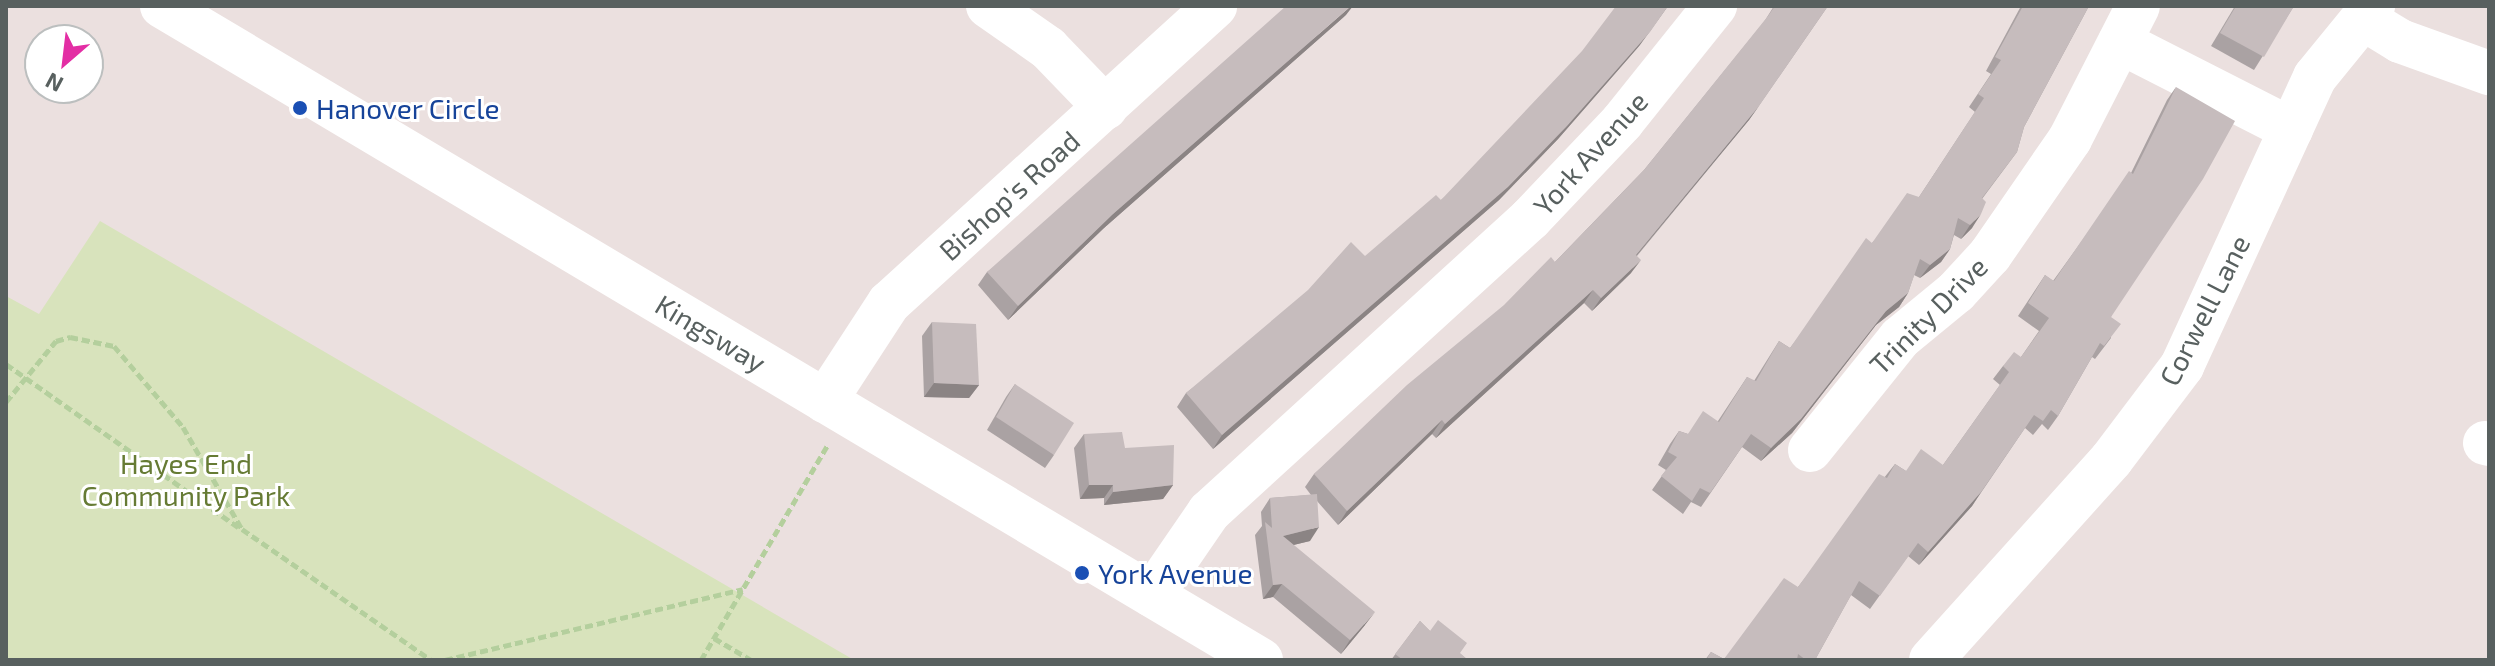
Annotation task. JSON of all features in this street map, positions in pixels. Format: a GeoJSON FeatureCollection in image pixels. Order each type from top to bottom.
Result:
{"type":"FeatureCollection","features":[{"type":"Feature","properties":{"kind":"street","name":"Kingsway"},"geometry":{"type":"LineString","coordinates":[[162,6],[1261,660]]}},
{"type":"Feature","properties":{"kind":"street"},"geometry":{"type":"LineString","coordinates":[[988,6],[1048,48],[1106,108]]}},
{"type":"Feature","properties":{"kind":"street","name":"Bishop's Road"},"geometry":{"type":"LineString","coordinates":[[836,408],[889,303],[1215,6]]}},
{"type":"Feature","properties":{"kind":"street","name":"York Avenue"},"geometry":{"type":"LineString","coordinates":[[1152,595],[1209,512],[1530,219],[1622,122],[1715,6]]}},
{"type":"Feature","properties":{"kind":"street"},"geometry":{"type":"LineString","coordinates":[[2369,12],[2400,41],[2489,73]]}},
{"type":"Feature","properties":{"kind":"street","name":"Corwell Lane"},"geometry":{"type":"LineString","coordinates":[[1931,660],[2111,460],[2182,366],[2315,77],[2369,12]]}},
{"type":"Feature","properties":{"kind":"street"},"geometry":{"type":"LineString","coordinates":[[2129,24],[2291,129]]}},
{"type":"Feature","properties":{"kind":"street","name":"Trinity Drive"},"geometry":{"type":"LineString","coordinates":[[1810,450],[1900,338],[1956,292],[1990,255],[2070,139],[2129,24]]}},
{"type":"Feature","properties":{"kind":"path"},"geometry":{"type":"LineString","coordinates":[[6,402],[56,341],[70,337],[114,346],[183,427],[242,529]]}},
{"type":"Feature","properties":{"kind":"path"},"geometry":{"type":"LineString","coordinates":[[6,364],[431,660]]}},
{"type":"Feature","properties":{"kind":"path"},"geometry":{"type":"LineString","coordinates":[[701,660],[743,589],[836,408]]}},
{"type":"Feature","properties":{"kind":"path"},"geometry":{"type":"LineString","coordinates":[[445,660],[743,589]]}},
{"type":"Feature","properties":{"kind":"path"},"geometry":{"type":"LineString","coordinates":[[714,638],[751,660]]}},
{"type":"Feature","properties":{"kind":"green space","name":"Hayes End Community Park"},"geometry":{"type":"Polygon","coordinates":[[[100,221],[854,660],[6,660],[6,296],[39,314],[100,221]]]}},
{"type":"Feature","properties":{"kind":"building"},"geometry":{"type":"Polygon","coordinates":[[[1286,6],[1351,6],[1113,214],[1018,306],[987,272],[1286,6]]]}},
{"type":"Feature","properties":{"kind":"building"},"geometry":{"type":"Polygon","coordinates":[[[1616,6],[1668,6],[1650,32],[1567,126],[1508,187],[1222,435],[1186,393],[1308,290],[1351,242],[1365,256],[1436,195],[1441,200],[1582,51],[1616,6]]]}},
{"type":"Feature","properties":{"kind":"building"},"geometry":{"type":"Polygon","coordinates":[[[1775,6],[1828,6],[1759,106],[1636,255],[1641,260],[1601,298],[1593,290],[1445,424],[1442,420],[1347,511],[1314,474],[1407,385],[1504,305],[1551,257],[1555,262],[1644,170],[1775,6]]]}},
{"type":"Feature","properties":{"kind":"building"},"geometry":{"type":"Polygon","coordinates":[[[2023,6],[2089,6],[2024,127],[2017,152],[1982,198],[1986,202],[1981,214],[1970,225],[1958,218],[1950,249],[1930,265],[1920,259],[1908,293],[1886,311],[1801,419],[1771,448],[1751,434],[1710,493],[1700,488],[1692,501],[1661,476],[1677,457],[1668,452],[1679,431],[1688,434],[1703,411],[1719,422],[1747,377],[1756,381],[1779,341],[1790,348],[1866,238],[1872,243],[1907,193],[1919,197],[1984,98],[1978,94],[2001,60],[1995,57],[2023,6]]]}},
{"type":"Feature","properties":{"kind":"building"},"geometry":{"type":"Polygon","coordinates":[[[2236,6],[2294,6],[2264,57],[2220,33],[2236,6]]]}},
{"type":"Feature","properties":{"kind":"building"},"geometry":{"type":"Polygon","coordinates":[[[2176,87],[2235,121],[2203,179],[2111,317],[2121,324],[2104,346],[2100,343],[2058,416],[2051,410],[2043,421],[2034,415],[1981,492],[1928,552],[1918,543],[1880,596],[1859,581],[1815,660],[1806,660],[1798,654],[1797,660],[1706,660],[1711,652],[1724,659],[1784,578],[1798,587],[1879,474],[1887,478],[1895,464],[1906,471],[1921,449],[1943,465],[2009,372],[2003,366],[2014,352],[2021,357],[2049,318],[2028,303],[2045,275],[2054,281],[2129,171],[2133,174],[2176,87]]]}},
{"type":"Feature","properties":{"kind":"building"},"geometry":{"type":"Polygon","coordinates":[[[932,322],[976,324],[979,385],[934,383],[932,322]]]}},
{"type":"Feature","properties":{"kind":"building"},"geometry":{"type":"Polygon","coordinates":[[[1015,384],[1074,423],[1054,455],[996,417],[1015,384]]]}},
{"type":"Feature","properties":{"kind":"building"},"geometry":{"type":"Polygon","coordinates":[[[1122,432],[1125,448],[1174,445],[1173,485],[1113,492],[1113,485],[1089,485],[1084,434],[1122,432]]]}},
{"type":"Feature","properties":{"kind":"building"},"geometry":{"type":"Polygon","coordinates":[[[1317,494],[1319,527],[1283,536],[1375,612],[1350,640],[1282,584],[1273,585],[1265,522],[1272,528],[1270,498],[1317,494]]]}},
{"type":"Feature","properties":{"kind":"building"},"geometry":{"type":"Polygon","coordinates":[[[1438,620],[1467,643],[1460,653],[1468,660],[1403,660],[1395,654],[1420,621],[1430,631],[1438,620]]]}},
{"type":"Feature","properties":{"kind":"place","name":"Hanover Circle"},"geometry":{"type":"Point","coordinates":[300,108]}},
{"type":"Feature","properties":{"kind":"place","name":"York Avenue"},"geometry":{"type":"Point","coordinates":[1082,573]}}]}
